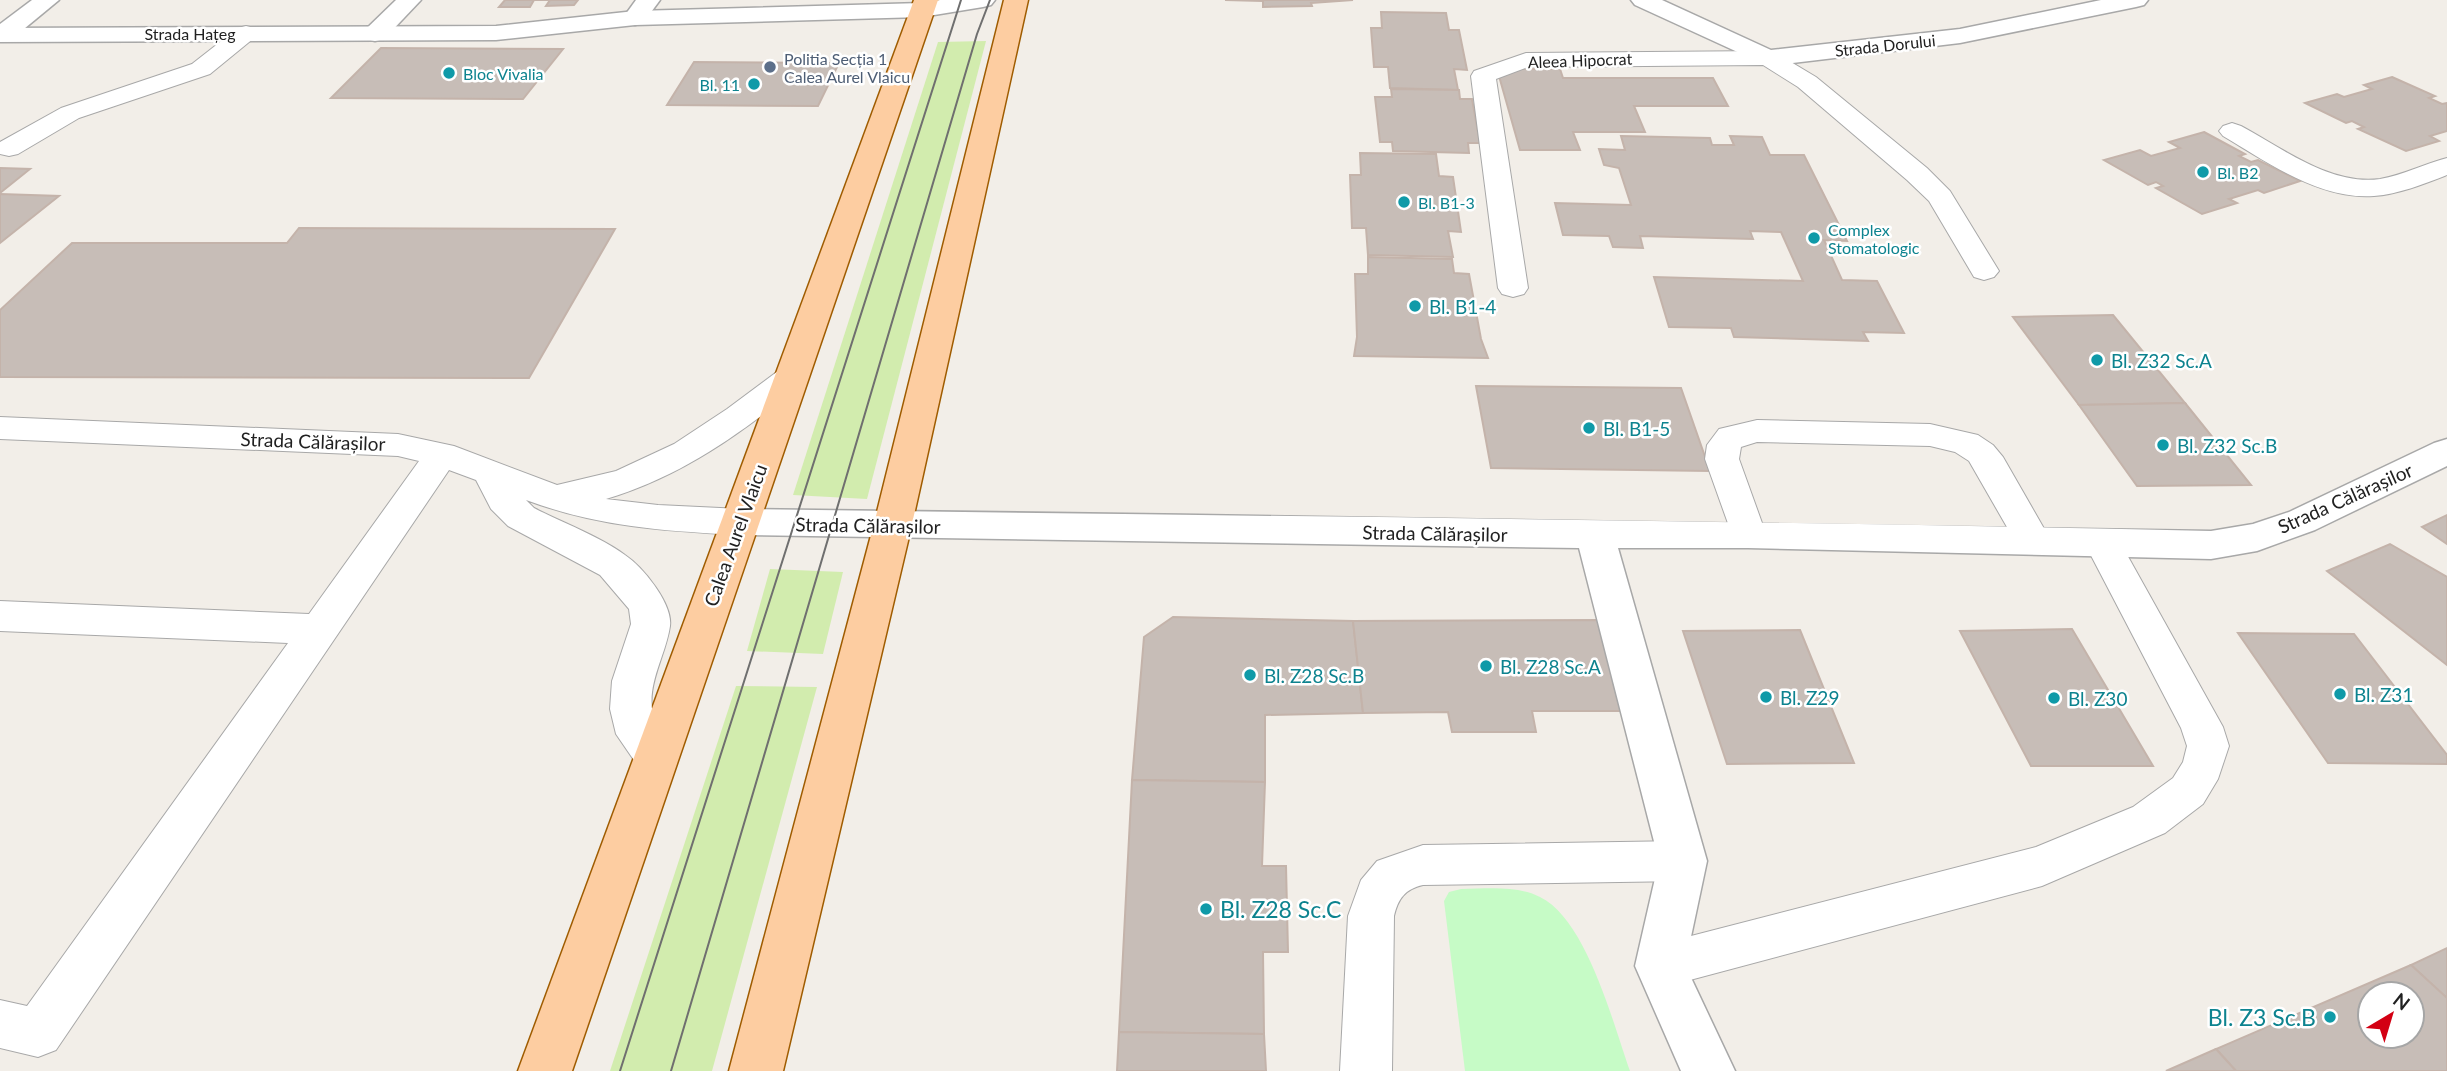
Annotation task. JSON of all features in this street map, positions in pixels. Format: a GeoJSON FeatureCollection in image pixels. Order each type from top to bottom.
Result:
{"type":"FeatureCollection","features":[{"type":"Feature","properties":{"kind":"main road"},"geometry":{"type":"LineString","coordinates":[[755,1071],[893,524],[1016,0]]}},
{"type":"Feature","properties":{"kind":"main road","name":"Calea Aurel Vlaicu"},"geometry":{"type":"LineString","coordinates":[[545,1071],[924,5]]}},
{"type":"Feature","properties":{"kind":"street"},"geometry":{"type":"LineString","coordinates":[[2,34],[47,0]]}},
{"type":"Feature","properties":{"kind":"street"},"geometry":{"type":"LineString","coordinates":[[375,34],[409,0]]}},
{"type":"Feature","properties":{"kind":"street","name":"Strada Hațeg"},"geometry":{"type":"LineString","coordinates":[[2,34],[523,32],[642,9],[924,5],[983,0]]}},
{"type":"Feature","properties":{"kind":"street"},"geometry":{"type":"LineString","coordinates":[[1643,0],[1768,58]]}},
{"type":"Feature","properties":{"kind":"street","name":"Strada Dorului"},"geometry":{"type":"LineString","coordinates":[[1768,58],[1959,36],[2136,0]]}},
{"type":"Feature","properties":{"kind":"street","name":"Strada Călărașilor"},"geometry":{"type":"LineString","coordinates":[[741,522],[1595,535],[1748,534],[2211,545],[2257,537],[2302,521],[2447,451]]}},
{"type":"Feature","properties":{"kind":"street"},"geometry":{"type":"LineString","coordinates":[[1595,535],[1682,861],[1660,966],[1709,1071]]}},
{"type":"Feature","properties":{"kind":"lane"},"geometry":{"type":"LineString","coordinates":[[9,148],[70,113],[201,69],[246,33]]}},
{"type":"Feature","properties":{"kind":"lane"},"geometry":{"type":"LineString","coordinates":[[1768,58],[1807,82],[1925,182],[1940,197],[1984,271]]}},
{"type":"Feature","properties":{"kind":"lane","name":"Aleea Hipocrat"},"geometry":{"type":"LineString","coordinates":[[1513,288],[1483,76],[1497,68],[1526,60],[1768,58]]}},
{"type":"Feature","properties":{"kind":"lane"},"geometry":{"type":"LineString","coordinates":[[2232,131],[2323,178],[2353,187],[2380,187],[2447,166]]}},
{"type":"Feature","properties":{"kind":"lane"},"geometry":{"type":"LineString","coordinates":[[553,497],[634,480],[674,460],[711,439],[793,375]]}},
{"type":"Feature","properties":{"kind":"lane","name":"Strada Călărașilor"},"geometry":{"type":"LineString","coordinates":[[0,428],[398,445],[442,454],[553,497],[630,516],[741,522]]}},
{"type":"Feature","properties":{"kind":"lane"},"geometry":{"type":"LineString","coordinates":[[1748,534],[1722,459],[1722,448],[1728,439],[1740,432],[1757,431],[1930,435],[1966,443],[1981,453],[1990,465],[2032,539]]}},
{"type":"Feature","properties":{"kind":"lane"},"geometry":{"type":"LineString","coordinates":[[19,1028],[319,629],[442,454]]}},
{"type":"Feature","properties":{"kind":"lane"},"geometry":{"type":"LineString","coordinates":[[491,475],[504,500],[521,517],[613,565],[648,605],[651,624],[632,681],[631,709],[637,734],[655,757]]}},
{"type":"Feature","properties":{"kind":"lane"},"geometry":{"type":"LineString","coordinates":[[1660,966],[2042,866],[2148,820],[2188,791],[2203,766],[2208,746],[2202,727],[2103,544]]}},
{"type":"Feature","properties":{"kind":"lane"},"geometry":{"type":"LineString","coordinates":[[0,616],[319,629]]}},
{"type":"Feature","properties":{"kind":"lane"},"geometry":{"type":"LineString","coordinates":[[1366,1071],[1374,896],[1386,880],[1402,869],[1423,865],[1682,861]]}},
{"type":"Feature","properties":{"kind":"green space"},"geometry":{"type":"Polygon","coordinates":[[[986,41],[867,499],[793,495],[938,42],[986,41]]]}},
{"type":"Feature","properties":{"kind":"green space"},"geometry":{"type":"Polygon","coordinates":[[[770,569],[843,572],[823,654],[747,651],[770,569]]]}},
{"type":"Feature","properties":{"kind":"green space"},"geometry":{"type":"Polygon","coordinates":[[[736,686],[817,687],[712,1071],[610,1071],[736,686]]]}},
{"type":"Feature","properties":{"kind":"green space"},"geometry":{"type":"Polygon","coordinates":[[[1501,888],[1531,893],[1557,909],[1572,927],[1585,950],[1630,1071],[1465,1071],[1444,901],[1449,892],[1501,888]]]}},
{"type":"Feature","properties":{"kind":"building"},"geometry":{"type":"Polygon","coordinates":[[[505,0],[534,0],[530,7],[499,7],[505,0]]]}},
{"type":"Feature","properties":{"kind":"building"},"geometry":{"type":"Polygon","coordinates":[[[550,0],[578,0],[574,5],[546,6],[550,0]]]}},
{"type":"Feature","properties":{"kind":"building"},"geometry":{"type":"Polygon","coordinates":[[[1225,0],[1353,0],[1311,3],[1312,6],[1263,7],[1263,1],[1225,0]]]}},
{"type":"Feature","properties":{"kind":"building"},"geometry":{"type":"Polygon","coordinates":[[[1381,12],[1446,13],[1449,30],[1459,30],[1467,70],[1454,69],[1458,90],[1390,88],[1388,67],[1374,67],[1371,28],[1382,28],[1381,12]]]}},
{"type":"Feature","properties":{"kind":"building","name":"Bloc Vivalia"},"geometry":{"type":"Polygon","coordinates":[[[381,48],[563,49],[523,99],[331,98],[381,48]]]}},
{"type":"Feature","properties":{"kind":"building","name":"Bl. 11"},"geometry":{"type":"Polygon","coordinates":[[[694,62],[839,63],[818,106],[667,105],[694,62]]]}},
{"type":"Feature","properties":{"kind":"building"},"geometry":{"type":"Polygon","coordinates":[[[1497,69],[1560,69],[1563,78],[1713,78],[1728,106],[1634,106],[1645,132],[1573,132],[1580,150],[1520,150],[1497,69]]]}},
{"type":"Feature","properties":{"kind":"building"},"geometry":{"type":"Polygon","coordinates":[[[2392,77],[2435,96],[2429,98],[2442,104],[2447,103],[2447,131],[2430,136],[2439,141],[2406,151],[2358,129],[2364,127],[2352,121],[2346,123],[2305,103],[2337,94],[2344,97],[2372,89],[2364,85],[2392,77]]]}},
{"type":"Feature","properties":{"kind":"building"},"geometry":{"type":"Polygon","coordinates":[[[1391,89],[1459,90],[1460,99],[1472,99],[1480,143],[1468,143],[1469,153],[1393,151],[1392,142],[1380,142],[1375,97],[1392,97],[1391,89]]]}},
{"type":"Feature","properties":{"kind":"building","name":"Bl. B2"},"geometry":{"type":"Polygon","coordinates":[[[2204,132],[2245,154],[2239,156],[2251,162],[2258,160],[2300,181],[2264,193],[2258,190],[2229,199],[2237,203],[2202,214],[2156,188],[2163,186],[2156,182],[2148,185],[2104,160],[2140,150],[2151,156],[2180,148],[2169,142],[2204,132]]]}},
{"type":"Feature","properties":{"kind":"building","name":"Complex Stomatologic"},"geometry":{"type":"Polygon","coordinates":[[[1621,136],[1710,138],[1712,145],[1734,145],[1730,136],[1762,137],[1770,155],[1804,155],[1847,241],[1824,240],[1842,280],[1877,281],[1904,333],[1863,332],[1868,341],[1734,337],[1731,328],[1669,327],[1654,277],[1803,281],[1781,232],[1750,231],[1753,239],[1640,236],[1643,248],[1613,247],[1609,236],[1563,235],[1555,203],[1631,205],[1619,168],[1604,165],[1599,149],[1625,150],[1621,136]]]}},
{"type":"Feature","properties":{"kind":"building","name":"Bl. B1-3"},"geometry":{"type":"Polygon","coordinates":[[[1360,153],[1436,154],[1439,176],[1453,177],[1461,232],[1448,231],[1453,257],[1368,255],[1366,228],[1352,228],[1350,175],[1361,175],[1360,153]]]}},
{"type":"Feature","properties":{"kind":"building"},"geometry":{"type":"Polygon","coordinates":[[[0,168],[30,169],[0,193],[0,168]]]}},
{"type":"Feature","properties":{"kind":"building"},"geometry":{"type":"Polygon","coordinates":[[[0,194],[59,196],[0,243],[0,194]]]}},
{"type":"Feature","properties":{"kind":"building"},"geometry":{"type":"Polygon","coordinates":[[[299,228],[615,229],[529,378],[0,377],[0,310],[72,243],[287,243],[299,228]]]}},
{"type":"Feature","properties":{"kind":"building","name":"Bl. B1-4"},"geometry":{"type":"Polygon","coordinates":[[[1368,257],[1452,259],[1454,273],[1469,274],[1481,339],[1488,358],[1354,356],[1357,337],[1355,274],[1368,274],[1368,257]]]}},
{"type":"Feature","properties":{"kind":"building","name":"Bl. Z32 Sc.A"},"geometry":{"type":"Polygon","coordinates":[[[2113,315],[2185,403],[2079,405],[2013,317],[2113,315]]]}},
{"type":"Feature","properties":{"kind":"building","name":"Bl. B1-5"},"geometry":{"type":"Polygon","coordinates":[[[1476,386],[1681,388],[1710,471],[1491,468],[1476,386]]]}},
{"type":"Feature","properties":{"kind":"building","name":"Bl. Z32 Sc.B"},"geometry":{"type":"Polygon","coordinates":[[[2185,403],[2251,485],[2137,486],[2079,405],[2185,403]]]}},
{"type":"Feature","properties":{"kind":"building"},"geometry":{"type":"Polygon","coordinates":[[[2447,515],[2447,544],[2422,527],[2447,515]]]}},
{"type":"Feature","properties":{"kind":"building"},"geometry":{"type":"Polygon","coordinates":[[[2390,544],[2447,577],[2447,665],[2327,571],[2390,544]]]}},
{"type":"Feature","properties":{"kind":"building","name":"Bl. Z28 Sc.B"},"geometry":{"type":"Polygon","coordinates":[[[1173,617],[1353,621],[1363,713],[1265,715],[1265,782],[1132,780],[1144,637],[1173,617]]]}},
{"type":"Feature","properties":{"kind":"building","name":"Bl. Z28 Sc.A"},"geometry":{"type":"Polygon","coordinates":[[[1601,620],[1626,711],[1532,711],[1536,732],[1452,732],[1448,712],[1363,713],[1353,621],[1601,620]]]}},
{"type":"Feature","properties":{"kind":"building","name":"Bl. Z30"},"geometry":{"type":"Polygon","coordinates":[[[2072,629],[2153,766],[2031,766],[1960,631],[2072,629]]]}},
{"type":"Feature","properties":{"kind":"building","name":"Bl. Z29"},"geometry":{"type":"Polygon","coordinates":[[[1800,630],[1854,763],[1727,764],[1683,631],[1800,630]]]}},
{"type":"Feature","properties":{"kind":"building","name":"Bl. Z31"},"geometry":{"type":"Polygon","coordinates":[[[2238,633],[2354,634],[2447,755],[2447,764],[2328,763],[2238,633]]]}},
{"type":"Feature","properties":{"kind":"building","name":"Bl. Z28 Sc.C"},"geometry":{"type":"Polygon","coordinates":[[[1132,780],[1265,782],[1262,866],[1286,866],[1288,952],[1263,952],[1264,1034],[1119,1032],[1132,780]]]}},
{"type":"Feature","properties":{"kind":"building"},"geometry":{"type":"Polygon","coordinates":[[[2447,948],[2447,998],[2411,965],[2447,948]]]}},
{"type":"Feature","properties":{"kind":"building","name":"Bl. Z3 Sc.B"},"geometry":{"type":"Polygon","coordinates":[[[2411,965],[2447,998],[2447,1071],[2236,1071],[2216,1049],[2356,989],[2356,1050],[2426,1050],[2426,980],[2376,980],[2411,965]]]}},
{"type":"Feature","properties":{"kind":"building"},"geometry":{"type":"Polygon","coordinates":[[[1119,1032],[1264,1034],[1266,1071],[1117,1071],[1119,1032]]]}},
{"type":"Feature","properties":{"kind":"building"},"geometry":{"type":"Polygon","coordinates":[[[2216,1049],[2236,1071],[2166,1071],[2216,1049]]]}},
{"type":"Feature","properties":{"kind":"tram line"},"geometry":{"type":"LineString","coordinates":[[620,1071],[961,0]]}},
{"type":"Feature","properties":{"kind":"tram line"},"geometry":{"type":"LineString","coordinates":[[671,1071],[977,34],[990,0]]}},
{"type":"Feature","properties":{"kind":"place","name":"Politia Secția 1 Calea Aurel Vlaicu"},"geometry":{"type":"Point","coordinates":[770,67]}},
{"type":"Feature","properties":{"kind":"place","name":"Bloc Vivalia"},"geometry":{"type":"Point","coordinates":[449,73]}},
{"type":"Feature","properties":{"kind":"place","name":"Bl. 11"},"geometry":{"type":"Point","coordinates":[754,84]}},
{"type":"Feature","properties":{"kind":"place","name":"Bl. B2"},"geometry":{"type":"Point","coordinates":[2203,172]}},
{"type":"Feature","properties":{"kind":"place","name":"Bl. B1-3"},"geometry":{"type":"Point","coordinates":[1404,202]}},
{"type":"Feature","properties":{"kind":"place","name":"Complex Stomatologic"},"geometry":{"type":"Point","coordinates":[1814,238]}},
{"type":"Feature","properties":{"kind":"place","name":"Bl. B1-4"},"geometry":{"type":"Point","coordinates":[1415,306]}},
{"type":"Feature","properties":{"kind":"place","name":"Bl. Z32 Sc.A"},"geometry":{"type":"Point","coordinates":[2097,360]}},
{"type":"Feature","properties":{"kind":"place","name":"Bl. B1-5"},"geometry":{"type":"Point","coordinates":[1589,428]}},
{"type":"Feature","properties":{"kind":"place","name":"Bl. Z32 Sc.B"},"geometry":{"type":"Point","coordinates":[2163,445]}},
{"type":"Feature","properties":{"kind":"place","name":"Bl. Z28 Sc.A"},"geometry":{"type":"Point","coordinates":[1486,666]}},
{"type":"Feature","properties":{"kind":"place","name":"Bl. Z28 Sc.B"},"geometry":{"type":"Point","coordinates":[1250,675]}},
{"type":"Feature","properties":{"kind":"place","name":"Bl. Z31"},"geometry":{"type":"Point","coordinates":[2340,694]}},
{"type":"Feature","properties":{"kind":"place","name":"Bl. Z29"},"geometry":{"type":"Point","coordinates":[1766,697]}},
{"type":"Feature","properties":{"kind":"place","name":"Bl. Z30"},"geometry":{"type":"Point","coordinates":[2054,698]}},
{"type":"Feature","properties":{"kind":"place","name":"Bl. Z28 Sc.C"},"geometry":{"type":"Point","coordinates":[1206,909]}},
{"type":"Feature","properties":{"kind":"place","name":"Bl. Z3 Sc.B"},"geometry":{"type":"Point","coordinates":[2330,1017]}}]}
